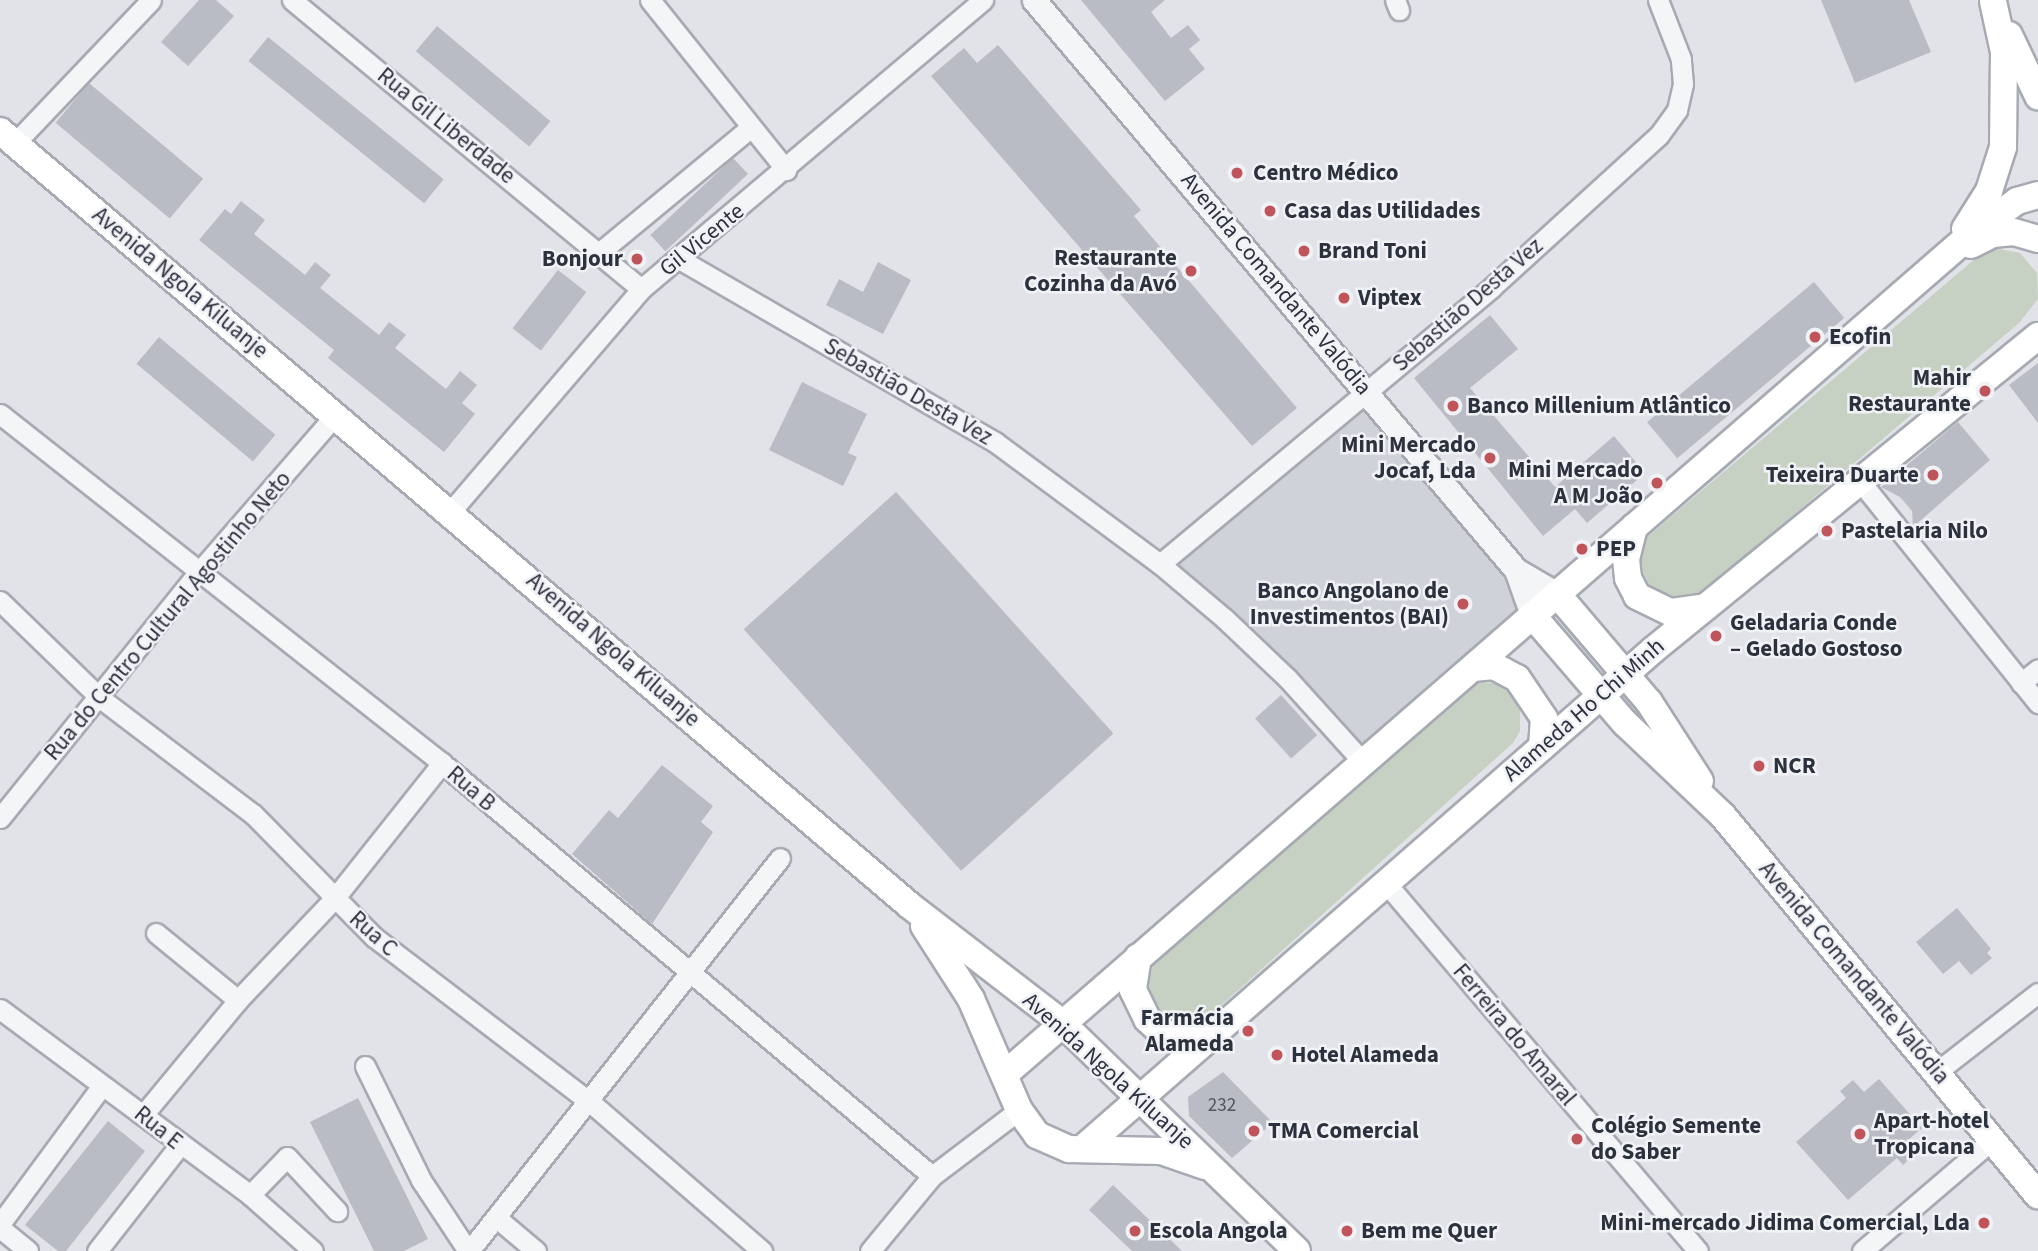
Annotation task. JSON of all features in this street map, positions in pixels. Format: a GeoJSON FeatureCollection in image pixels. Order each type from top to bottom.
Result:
{"type":"FeatureCollection","features":[{"type":"Feature","properties":{"kind":"main road"},"geometry":{"type":"LineString","coordinates":[[1992,1],[2038,96]]}},
{"type":"Feature","properties":{"kind":"main road"},"geometry":{"type":"LineString","coordinates":[[1938,263],[1980,208],[2003,147],[2004,52],[1992,1]]}},
{"type":"Feature","properties":{"kind":"main road","name":"Avenida Ngola Kiluanje"},"geometry":{"type":"LineString","coordinates":[[8,137],[451,511],[909,905],[1062,1023],[1220,1173],[1297,1251]]}},
{"type":"Feature","properties":{"kind":"main road"},"geometry":{"type":"LineString","coordinates":[[1004,1074],[1938,263],[1999,212],[2038,195]]}},
{"type":"Feature","properties":{"kind":"main road"},"geometry":{"type":"LineString","coordinates":[[1938,263],[1993,234],[2014,232],[2038,239]]}},
{"type":"Feature","properties":{"kind":"main road","name":"Alameda Ho Chi Minh"},"geometry":{"type":"LineString","coordinates":[[1082,1149],[1625,674],[2038,336]]}},
{"type":"Feature","properties":{"kind":"main road"},"geometry":{"type":"LineString","coordinates":[[1634,527],[1626,559],[1628,578],[1637,596],[1670,612],[1704,607]]}},
{"type":"Feature","properties":{"kind":"main road","name":"Avenida Comandante Valódia"},"geometry":{"type":"LineString","coordinates":[[1557,594],[1625,674],[1723,816]]}},
{"type":"Feature","properties":{"kind":"main road","name":"Avenida Comandante Valódia"},"geometry":{"type":"LineString","coordinates":[[1532,615],[1601,695],[1723,816],[1938,1071],[2038,1195]]}},
{"type":"Feature","properties":{"kind":"main road"},"geometry":{"type":"LineString","coordinates":[[1473,667],[1494,666],[1517,678],[1544,718],[1542,747]]}},
{"type":"Feature","properties":{"kind":"main road"},"geometry":{"type":"LineString","coordinates":[[909,905],[971,999],[1027,1124],[1051,1145],[1082,1149],[1161,1151],[1220,1173]]}},
{"type":"Feature","properties":{"kind":"main road"},"geometry":{"type":"LineString","coordinates":[[1138,957],[1133,990],[1147,1018],[1162,1032],[1206,1040]]}},
{"type":"Feature","properties":{"kind":"street"},"geometry":{"type":"LineString","coordinates":[[8,137],[151,0]]}},
{"type":"Feature","properties":{"kind":"street","name":"Rua Gil Liberdade"},"geometry":{"type":"LineString","coordinates":[[292,0],[600,252],[641,289]]}},
{"type":"Feature","properties":{"kind":"street"},"geometry":{"type":"LineString","coordinates":[[650,0],[786,170]]}},
{"type":"Feature","properties":{"kind":"street","name":"Gil Vicente"},"geometry":{"type":"LineString","coordinates":[[451,511],[641,289],[681,260],[983,0]]}},
{"type":"Feature","properties":{"kind":"street","name":"Avenida Comandante Valódia"},"geometry":{"type":"LineString","coordinates":[[1034,0],[1517,570],[1557,594]]}},
{"type":"Feature","properties":{"kind":"street","name":"Sebastião Desta Vez"},"geometry":{"type":"LineString","coordinates":[[1160,564],[1367,393],[1659,135],[1677,110],[1683,84],[1681,59],[1658,0]]}},
{"type":"Feature","properties":{"kind":"street"},"geometry":{"type":"LineString","coordinates":[[600,252],[751,127]]}},
{"type":"Feature","properties":{"kind":"street","name":"Sebastião Desta Vez"},"geometry":{"type":"LineString","coordinates":[[681,260],[995,442],[1160,564],[1288,679],[1363,762]]}},
{"type":"Feature","properties":{"kind":"street","name":"Rua B"},"geometry":{"type":"LineString","coordinates":[[0,414],[442,763],[690,976],[932,1176]]}},
{"type":"Feature","properties":{"kind":"street","name":"Rua do Centro Cultural Agostinho Neto"},"geometry":{"type":"LineString","coordinates":[[1,814],[100,698],[198,573],[336,414]]}},
{"type":"Feature","properties":{"kind":"street"},"geometry":{"type":"LineString","coordinates":[[1860,481],[2038,703]]}},
{"type":"Feature","properties":{"kind":"street","name":"Avenida Comandante Valódia"},"geometry":{"type":"LineString","coordinates":[[1517,570],[1532,615]]}},
{"type":"Feature","properties":{"kind":"street","name":"Rua C"},"geometry":{"type":"LineString","coordinates":[[0,601],[100,698],[253,814],[294,852],[334,899],[419,974],[590,1102],[762,1251]]}},
{"type":"Feature","properties":{"kind":"street"},"geometry":{"type":"LineString","coordinates":[[2021,683],[2038,669]]}},
{"type":"Feature","properties":{"kind":"street"},"geometry":{"type":"LineString","coordinates":[[143,1115],[238,999],[334,899],[442,763]]}},
{"type":"Feature","properties":{"kind":"street"},"geometry":{"type":"LineString","coordinates":[[365,1066],[421,1180],[469,1251],[498,1219],[780,858]]}},
{"type":"Feature","properties":{"kind":"street","name":"Ferreira do Amaral"},"geometry":{"type":"LineString","coordinates":[[1385,882],[1698,1251]]}},
{"type":"Feature","properties":{"kind":"street"},"geometry":{"type":"LineString","coordinates":[[156,933],[238,999]]}},
{"type":"Feature","properties":{"kind":"street"},"geometry":{"type":"LineString","coordinates":[[1938,1071],[2038,993]]}},
{"type":"Feature","properties":{"kind":"street","name":"Rua E"},"geometry":{"type":"LineString","coordinates":[[0,1009],[101,1087],[143,1115],[179,1146],[250,1195],[313,1251]]}},
{"type":"Feature","properties":{"kind":"street"},"geometry":{"type":"LineString","coordinates":[[28,1251],[0,1226],[101,1087]]}},
{"type":"Feature","properties":{"kind":"street"},"geometry":{"type":"LineString","coordinates":[[870,1251],[932,1176],[1019,1110]]}},
{"type":"Feature","properties":{"kind":"street"},"geometry":{"type":"LineString","coordinates":[[1862,1251],[1992,1140]]}},
{"type":"Feature","properties":{"kind":"street"},"geometry":{"type":"LineString","coordinates":[[97,1251],[179,1146]]}},
{"type":"Feature","properties":{"kind":"street"},"geometry":{"type":"LineString","coordinates":[[250,1195],[287,1157],[337,1211]]}},
{"type":"Feature","properties":{"kind":"street"},"geometry":{"type":"LineString","coordinates":[[498,1219],[536,1251]]}},
{"type":"Feature","properties":{"kind":"shaded area"},"geometry":{"type":"Polygon","coordinates":[[[1367,393],[1516,570],[1532,615],[1363,762],[1160,564],[1367,393]]]}},
{"type":"Feature","properties":{"kind":"green space"},"geometry":{"type":"Polygon","coordinates":[[[1994,248],[2020,253],[2037,273],[2038,299],[2019,323],[1698,596],[1685,602],[1653,593],[1639,563],[1647,537],[1982,253],[1994,248]]]}},
{"type":"Feature","properties":{"kind":"green space"},"geometry":{"type":"Polygon","coordinates":[[[1477,681],[1503,685],[1520,705],[1520,731],[1513,743],[1206,1019],[1192,1025],[1160,1016],[1147,985],[1155,960],[1477,681]]]}},
{"type":"Feature","properties":{"kind":"building"},"geometry":{"type":"Polygon","coordinates":[[[199,0],[216,0],[234,16],[188,66],[161,42],[199,0]]]}},
{"type":"Feature","properties":{"kind":"building"},"geometry":{"type":"Polygon","coordinates":[[[1081,0],[1165,0],[1151,12],[1171,38],[1188,25],[1200,40],[1189,49],[1205,69],[1165,101],[1081,0]]]}},
{"type":"Feature","properties":{"kind":"building"},"geometry":{"type":"Polygon","coordinates":[[[1821,0],[1909,0],[1931,52],[1855,83],[1821,0]]]}},
{"type":"Feature","properties":{"kind":"building"},"geometry":{"type":"Polygon","coordinates":[[[437,26],[550,121],[529,146],[416,51],[437,26]]]}},
{"type":"Feature","properties":{"kind":"building"},"geometry":{"type":"Polygon","coordinates":[[[268,37],[444,179],[424,203],[248,61],[268,37]]]}},
{"type":"Feature","properties":{"kind":"building"},"geometry":{"type":"Polygon","coordinates":[[[998,45],[1141,210],[1134,216],[1297,408],[1252,446],[931,76],[964,48],[977,63],[998,45]]]}},
{"type":"Feature","properties":{"kind":"building"},"geometry":{"type":"Polygon","coordinates":[[[89,83],[203,179],[170,219],[56,123],[89,83]]]}},
{"type":"Feature","properties":{"kind":"building"},"geometry":{"type":"Polygon","coordinates":[[[733,158],[748,174],[665,251],[650,235],[733,158]]]}},
{"type":"Feature","properties":{"kind":"building"},"geometry":{"type":"Polygon","coordinates":[[[241,201],[265,220],[254,234],[305,275],[315,262],[331,275],[320,288],[379,335],[389,322],[406,335],[395,348],[446,389],[460,371],[477,385],[462,403],[475,414],[444,452],[328,358],[334,350],[199,240],[225,209],[231,214],[241,201]]]}},
{"type":"Feature","properties":{"kind":"building"},"geometry":{"type":"Polygon","coordinates":[[[878,262],[911,280],[883,334],[826,305],[839,279],[863,292],[878,262]]]}},
{"type":"Feature","properties":{"kind":"building"},"geometry":{"type":"Polygon","coordinates":[[[558,270],[586,292],[541,350],[512,328],[558,270]]]}},
{"type":"Feature","properties":{"kind":"building"},"geometry":{"type":"Polygon","coordinates":[[[1814,282],[1844,318],[1677,458],[1647,422],[1814,282]]]}},
{"type":"Feature","properties":{"kind":"building"},"geometry":{"type":"Polygon","coordinates":[[[1490,315],[1518,349],[1470,388],[1555,487],[1614,436],[1645,473],[1587,523],[1575,509],[1543,536],[1414,378],[1490,315]]]}},
{"type":"Feature","properties":{"kind":"building"},"geometry":{"type":"Polygon","coordinates":[[[159,337],[275,435],[253,462],[137,364],[159,337]]]}},
{"type":"Feature","properties":{"kind":"building"},"geometry":{"type":"Polygon","coordinates":[[[2038,363],[2038,423],[2009,385],[2038,363]]]}},
{"type":"Feature","properties":{"kind":"building"},"geometry":{"type":"Polygon","coordinates":[[[802,382],[867,414],[848,453],[857,457],[843,486],[769,450],[802,382]]]}},
{"type":"Feature","properties":{"kind":"building","name":"Teixeira Duarte"},"geometry":{"type":"Polygon","coordinates":[[[1958,422],[1990,460],[1913,527],[1912,511],[1900,497],[1881,487],[1958,422]]]}},
{"type":"Feature","properties":{"kind":"building"},"geometry":{"type":"Polygon","coordinates":[[[896,492],[1113,734],[961,871],[744,629],[896,492]]]}},
{"type":"Feature","properties":{"kind":"building"},"geometry":{"type":"Polygon","coordinates":[[[1281,695],[1317,735],[1291,759],[1255,718],[1281,695]]]}},
{"type":"Feature","properties":{"kind":"building"},"geometry":{"type":"Polygon","coordinates":[[[662,765],[713,806],[701,822],[713,832],[652,924],[572,854],[609,810],[618,818],[662,765]]]}},
{"type":"Feature","properties":{"kind":"building"},"geometry":{"type":"Polygon","coordinates":[[[1957,908],[1991,949],[1987,953],[1992,958],[1971,975],[1959,961],[1943,974],[1916,942],[1957,908]]]}},
{"type":"Feature","properties":{"kind":"building"},"geometry":{"type":"Polygon","coordinates":[[[1223,1072],[1273,1123],[1232,1158],[1189,1116],[1188,1097],[1223,1072]]]}},
{"type":"Feature","properties":{"kind":"building","name":"Apart-hotel Tropicana"},"geometry":{"type":"Polygon","coordinates":[[[1879,1079],[1922,1128],[1907,1141],[1917,1152],[1903,1165],[1897,1158],[1848,1200],[1796,1142],[1846,1098],[1840,1091],[1853,1080],[1864,1092],[1879,1079]]]}},
{"type":"Feature","properties":{"kind":"building"},"geometry":{"type":"Polygon","coordinates":[[[358,1098],[428,1239],[404,1251],[374,1251],[310,1122],[358,1098]]]}},
{"type":"Feature","properties":{"kind":"building"},"geometry":{"type":"Polygon","coordinates":[[[108,1121],[145,1151],[66,1251],[58,1251],[25,1225],[108,1121]]]}},
{"type":"Feature","properties":{"kind":"building","name":"Escola Angola"},"geometry":{"type":"Polygon","coordinates":[[[1113,1185],[1182,1251],[1132,1251],[1089,1210],[1113,1185]]]}},
{"type":"Feature","properties":{"kind":"place","name":"Centro Médico"},"geometry":{"type":"Point","coordinates":[1237,173]}},
{"type":"Feature","properties":{"kind":"place","name":"Casa das Utilidades"},"geometry":{"type":"Point","coordinates":[1270,211]}},
{"type":"Feature","properties":{"kind":"place","name":"Brand Toni"},"geometry":{"type":"Point","coordinates":[1304,251]}},
{"type":"Feature","properties":{"kind":"place","name":"Bonjour"},"geometry":{"type":"Point","coordinates":[637,259]}},
{"type":"Feature","properties":{"kind":"place","name":"Restaurante Cozinha da Avó"},"geometry":{"type":"Point","coordinates":[1191,271]}},
{"type":"Feature","properties":{"kind":"place","name":"Viptex"},"geometry":{"type":"Point","coordinates":[1344,298]}},
{"type":"Feature","properties":{"kind":"place","name":"Ecofin"},"geometry":{"type":"Point","coordinates":[1815,337]}},
{"type":"Feature","properties":{"kind":"place","name":"Mahir Restaurante"},"geometry":{"type":"Point","coordinates":[1985,391]}},
{"type":"Feature","properties":{"kind":"place","name":"Banco Millenium Atlântico"},"geometry":{"type":"Point","coordinates":[1453,406]}},
{"type":"Feature","properties":{"kind":"place","name":"Mini Mercado Jocaf, Lda"},"geometry":{"type":"Point","coordinates":[1490,458]}},
{"type":"Feature","properties":{"kind":"place","name":"Teixeira Duarte"},"geometry":{"type":"Point","coordinates":[1933,475]}},
{"type":"Feature","properties":{"kind":"place","name":"Mini Mercado A M João"},"geometry":{"type":"Point","coordinates":[1657,483]}},
{"type":"Feature","properties":{"kind":"place","name":"Pastelaria Nilo"},"geometry":{"type":"Point","coordinates":[1827,531]}},
{"type":"Feature","properties":{"kind":"place","name":"PEP"},"geometry":{"type":"Point","coordinates":[1582,549]}},
{"type":"Feature","properties":{"kind":"place","name":"Banco Angolano de Investimentos (BAI)"},"geometry":{"type":"Point","coordinates":[1463,604]}},
{"type":"Feature","properties":{"kind":"place","name":"Geladaria Conde – Gelado Gostoso"},"geometry":{"type":"Point","coordinates":[1716,636]}},
{"type":"Feature","properties":{"kind":"place","name":"NCR"},"geometry":{"type":"Point","coordinates":[1759,766]}},
{"type":"Feature","properties":{"kind":"place","name":"Farmácia Alameda"},"geometry":{"type":"Point","coordinates":[1248,1031]}},
{"type":"Feature","properties":{"kind":"place","name":"Hotel Alameda"},"geometry":{"type":"Point","coordinates":[1277,1055]}},
{"type":"Feature","properties":{"kind":"place","name":"TMA Comercial"},"geometry":{"type":"Point","coordinates":[1254,1131]}},
{"type":"Feature","properties":{"kind":"place","name":"Apart-hotel Tropicana"},"geometry":{"type":"Point","coordinates":[1860,1134]}},
{"type":"Feature","properties":{"kind":"place","name":"Colégio Semente do Saber"},"geometry":{"type":"Point","coordinates":[1577,1139]}},
{"type":"Feature","properties":{"kind":"place","name":"Mini-mercado Jidima Comercial, Lda"},"geometry":{"type":"Point","coordinates":[1984,1223]}},
{"type":"Feature","properties":{"kind":"place","name":"Escola Angola"},"geometry":{"type":"Point","coordinates":[1135,1231]}},
{"type":"Feature","properties":{"kind":"place","name":"Bem me Quer"},"geometry":{"type":"Point","coordinates":[1347,1231]}}]}
